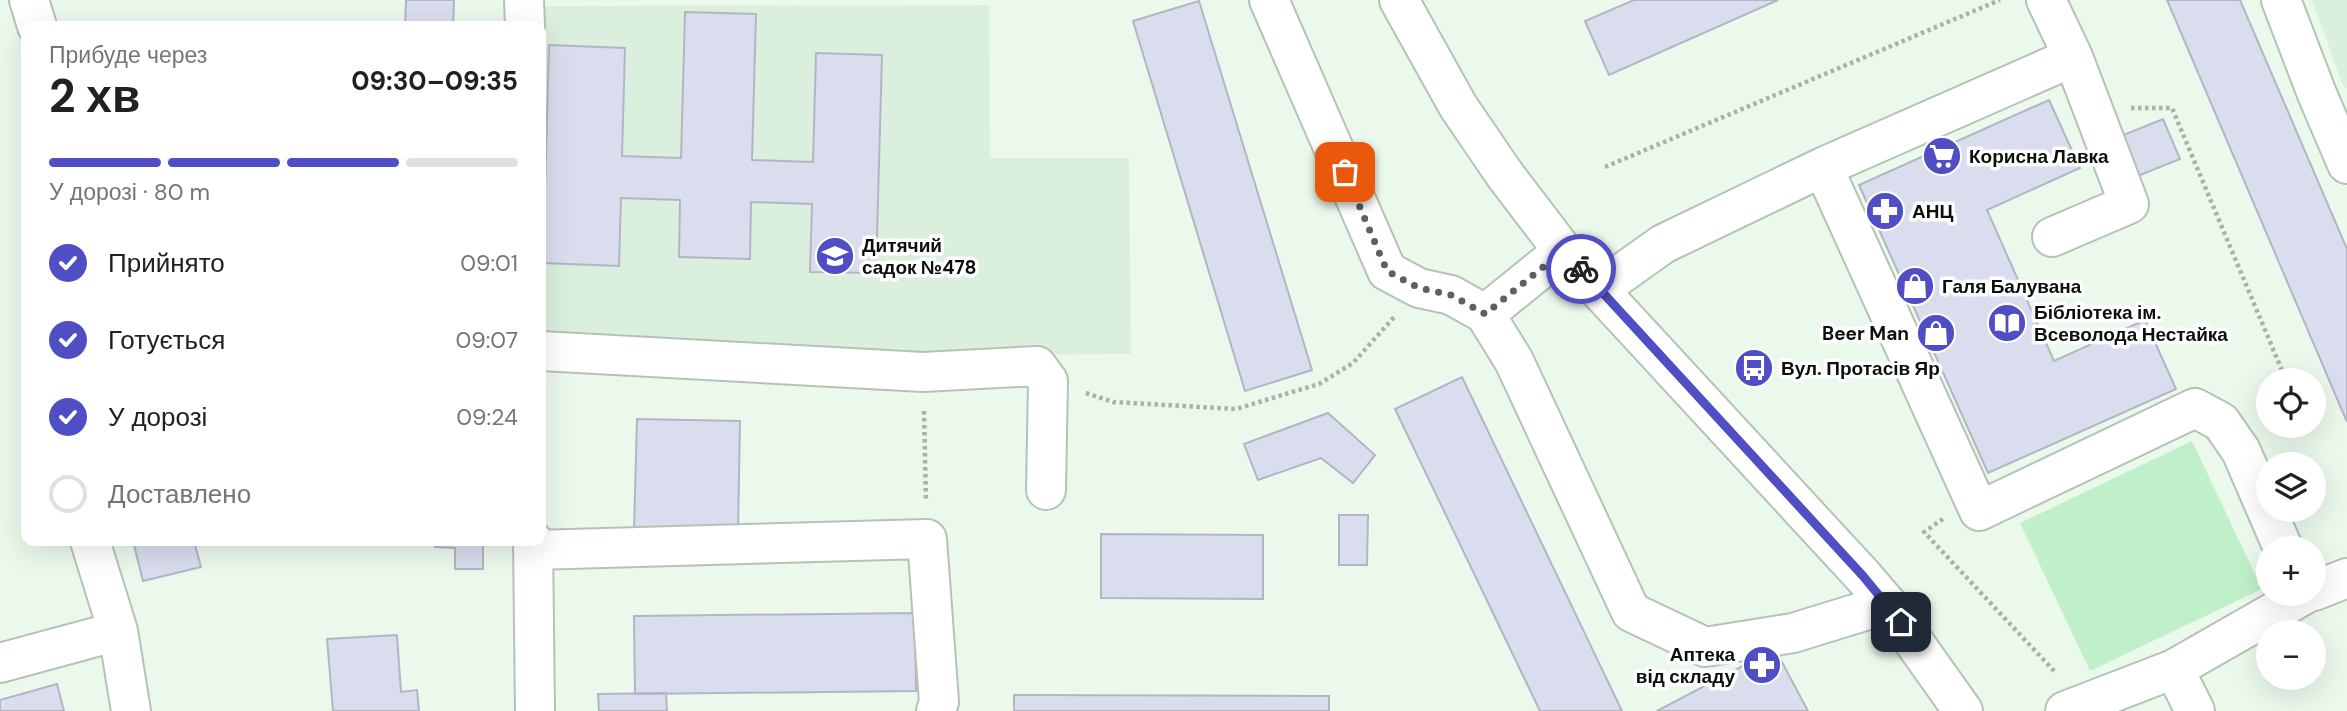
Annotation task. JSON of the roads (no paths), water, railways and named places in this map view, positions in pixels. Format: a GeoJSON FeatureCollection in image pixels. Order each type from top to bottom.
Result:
{"type":"FeatureCollection","features":[{"type":"Feature","properties":{"kind":"main road"},"geometry":{"type":"LineString","coordinates":[[29,0],[35,21]]}},
{"type":"Feature","properties":{"kind":"main road"},"geometry":{"type":"LineString","coordinates":[[524,0],[525,21]]}},
{"type":"Feature","properties":{"kind":"main road"},"geometry":{"type":"LineString","coordinates":[[1269,0],[1387,271],[1419,288],[1451,295],[1485,314],[1514,361],[1631,612],[1705,647],[1793,633],[1888,604]]}},
{"type":"Feature","properties":{"kind":"main road"},"geometry":{"type":"LineString","coordinates":[[1399,0],[1458,106],[1505,175],[1563,251],[1888,604],[1963,711]]}},
{"type":"Feature","properties":{"kind":"main road"},"geometry":{"type":"LineString","coordinates":[[2046,0],[2073,57],[2129,204],[2052,237]]}},
{"type":"Feature","properties":{"kind":"main road"},"geometry":{"type":"LineString","coordinates":[[2281,0],[2347,164]]}},
{"type":"Feature","properties":{"kind":"main road"},"geometry":{"type":"LineString","coordinates":[[1600,289],[1662,244],[1823,167],[2073,57]]}},
{"type":"Feature","properties":{"kind":"main road"},"geometry":{"type":"LineString","coordinates":[[1823,167],[1979,511],[2195,408],[2221,422],[2241,451],[2278,536]]}},
{"type":"Feature","properties":{"kind":"main road"},"geometry":{"type":"LineString","coordinates":[[1485,314],[1563,251]]}},
{"type":"Feature","properties":{"kind":"main road"},"geometry":{"type":"LineString","coordinates":[[546,351],[923,372],[1037,366],[1048,381],[1046,490]]}},
{"type":"Feature","properties":{"kind":"main road"},"geometry":{"type":"LineString","coordinates":[[546,545],[927,539],[939,702],[936,711]]}},
{"type":"Feature","properties":{"kind":"main road"},"geometry":{"type":"LineString","coordinates":[[92,546],[118,631],[131,711]]}},
{"type":"Feature","properties":{"kind":"main road"},"geometry":{"type":"LineString","coordinates":[[533,546],[535,711]]}},
{"type":"Feature","properties":{"kind":"main road"},"geometry":{"type":"LineString","coordinates":[[2326,586],[2347,578]]}},
{"type":"Feature","properties":{"kind":"main road"},"geometry":{"type":"LineString","coordinates":[[2074,707],[2174,668],[2283,606]]}},
{"type":"Feature","properties":{"kind":"main road"},"geometry":{"type":"LineString","coordinates":[[0,663],[118,631]]}},
{"type":"Feature","properties":{"kind":"main road"},"geometry":{"type":"LineString","coordinates":[[2174,668],[2195,711]]}},
{"type":"Feature","properties":{"kind":"place","name":"Корисна Лавка"},"geometry":{"type":"Point","coordinates":[1942,156]}},
{"type":"Feature","properties":{"kind":"place","name":"АНЦ"},"geometry":{"type":"Point","coordinates":[1885,211]}},
{"type":"Feature","properties":{"kind":"place","name":"Дитячий садок №478"},"geometry":{"type":"Point","coordinates":[835,256]}},
{"type":"Feature","properties":{"kind":"place","name":"Галя Балувана"},"geometry":{"type":"Point","coordinates":[1915,286]}},
{"type":"Feature","properties":{"kind":"place","name":"Бібліотека ім. Всеволода Нестайка"},"geometry":{"type":"Point","coordinates":[2007,323]}},
{"type":"Feature","properties":{"kind":"place","name":"Beer Man"},"geometry":{"type":"Point","coordinates":[1936,333]}},
{"type":"Feature","properties":{"kind":"place","name":"Вул. Протасів Яр"},"geometry":{"type":"Point","coordinates":[1754,368]}},
{"type":"Feature","properties":{"kind":"place","name":"Аптека від складу"},"geometry":{"type":"Point","coordinates":[1762,665]}}]}
